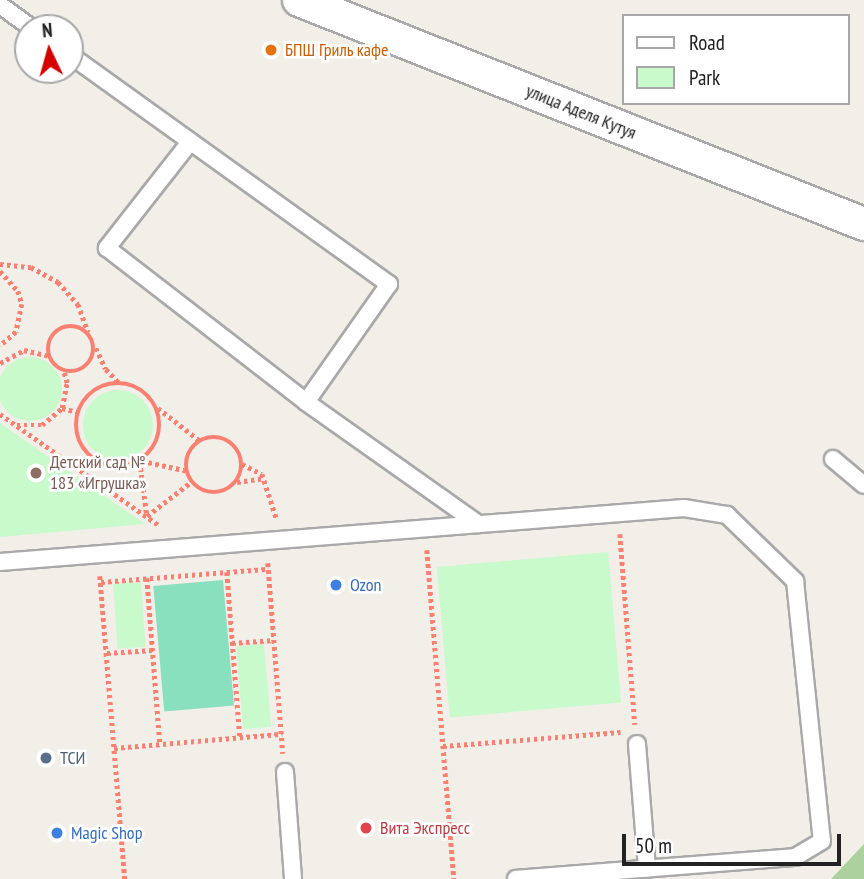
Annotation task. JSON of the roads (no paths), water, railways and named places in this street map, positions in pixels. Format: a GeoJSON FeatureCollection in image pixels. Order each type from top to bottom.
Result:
{"type":"FeatureCollection","features":[{"type":"Feature","properties":{"kind":"street","name":"улица Аделя Кутуя"},"geometry":{"type":"LineString","coordinates":[[299,0],[864,224]]}},
{"type":"Feature","properties":{"kind":"lane"},"geometry":{"type":"LineString","coordinates":[[84,65],[389,284],[306,402]]}},
{"type":"Feature","properties":{"kind":"lane"},"geometry":{"type":"LineString","coordinates":[[190,142],[107,247],[306,402],[478,524]]}},
{"type":"Feature","properties":{"kind":"lane"},"geometry":{"type":"LineString","coordinates":[[833,459],[864,485]]}},
{"type":"Feature","properties":{"kind":"lane"},"geometry":{"type":"LineString","coordinates":[[0,562],[618,512],[701,507],[727,515],[794,581],[822,841],[795,857],[698,872],[647,869],[516,879]]}},
{"type":"Feature","properties":{"kind":"lane"},"geometry":{"type":"LineString","coordinates":[[636,737],[647,869]]}},
{"type":"Feature","properties":{"kind":"lane"},"geometry":{"type":"LineString","coordinates":[[285,772],[293,879]]}},
{"type":"Feature","properties":{"kind":"place","name":"БПШ Гриль кафе"},"geometry":{"type":"Point","coordinates":[271,50]}},
{"type":"Feature","properties":{"kind":"place","name":"Детский сад № 183 «Игрушка»"},"geometry":{"type":"Point","coordinates":[36,473]}},
{"type":"Feature","properties":{"kind":"place","name":"Ozon"},"geometry":{"type":"Point","coordinates":[336,585]}},
{"type":"Feature","properties":{"kind":"place","name":"ТСИ"},"geometry":{"type":"Point","coordinates":[46,758]}},
{"type":"Feature","properties":{"kind":"place","name":"Вита Экспресс"},"geometry":{"type":"Point","coordinates":[366,828]}},
{"type":"Feature","properties":{"kind":"place","name":"Magic Shop"},"geometry":{"type":"Point","coordinates":[57,833]}}]}
